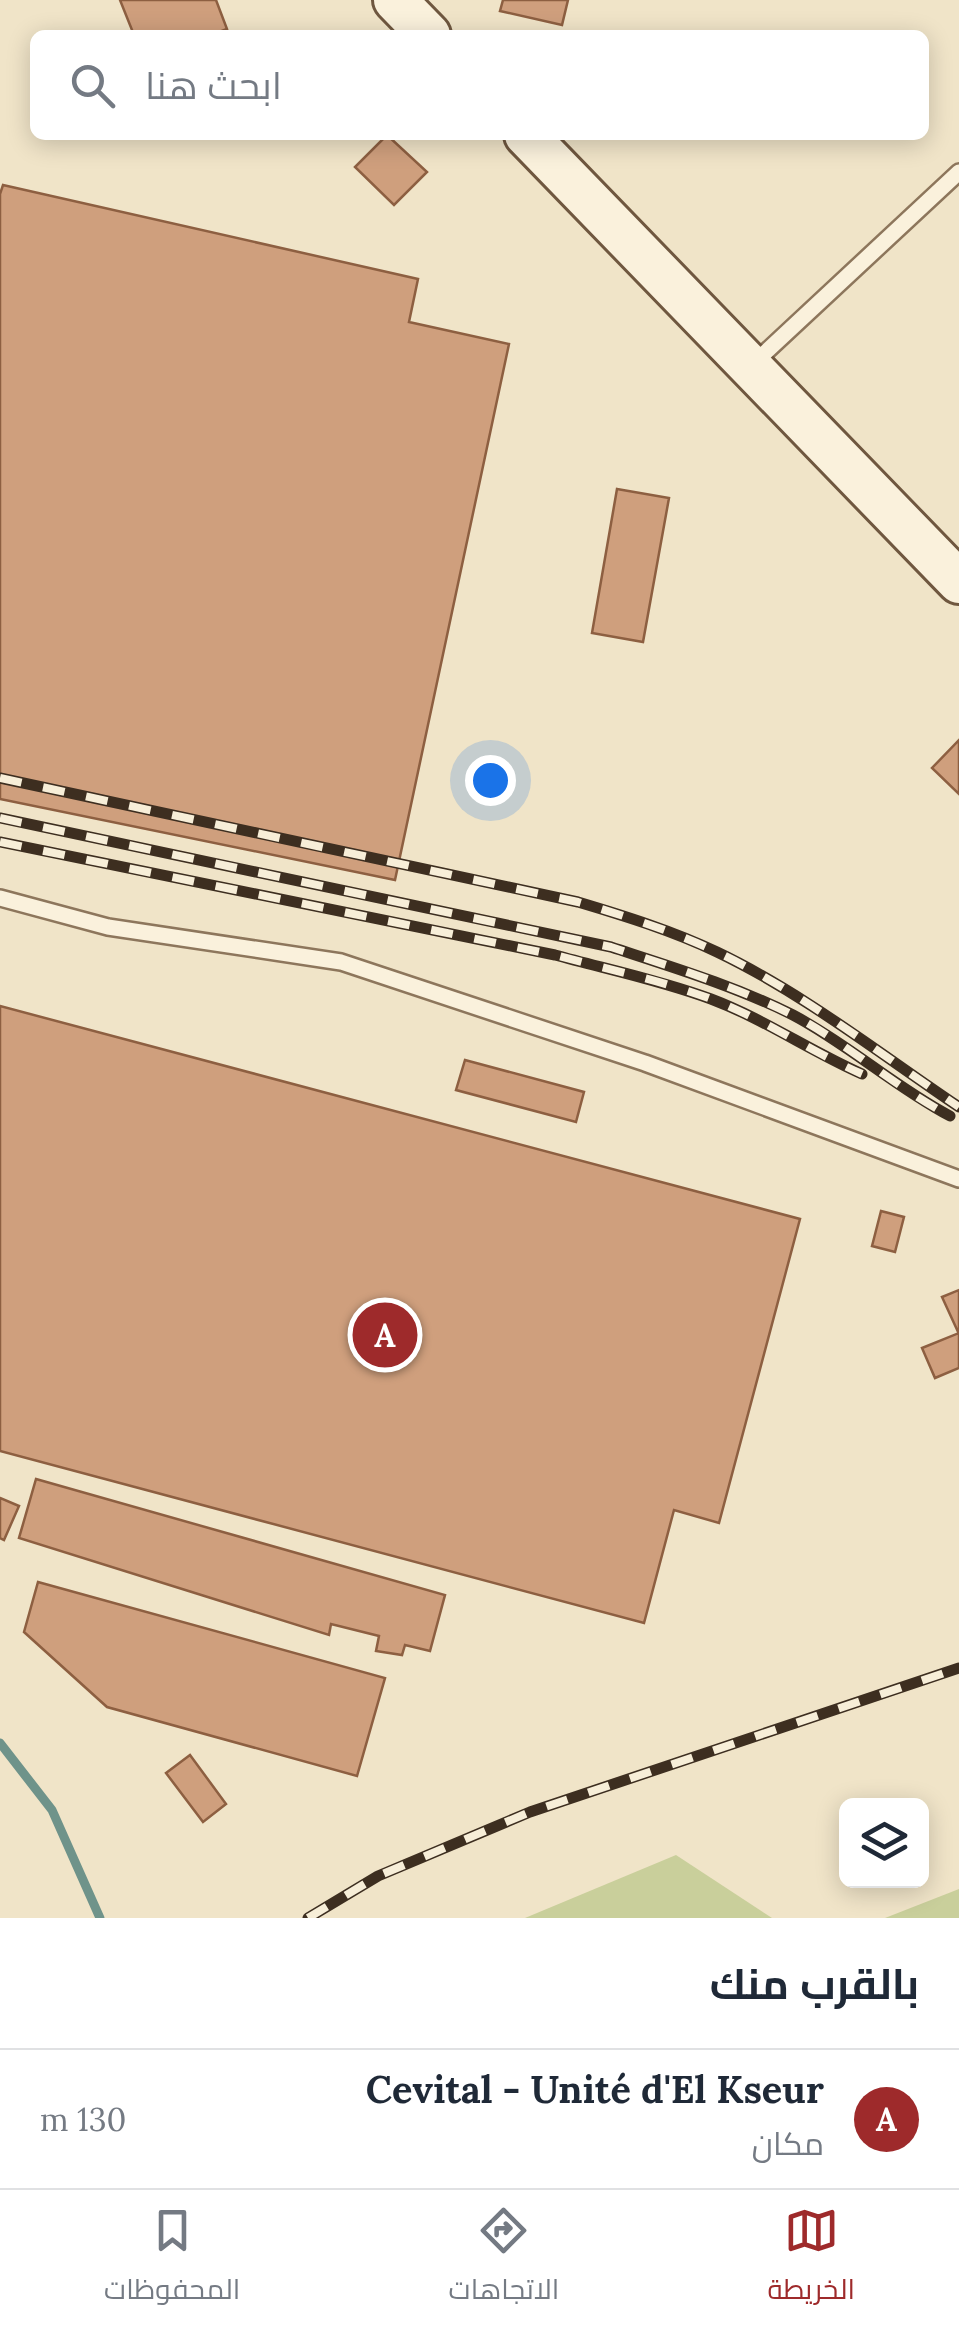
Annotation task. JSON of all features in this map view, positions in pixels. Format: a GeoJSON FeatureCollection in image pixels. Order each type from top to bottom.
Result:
{"type":"FeatureCollection","features":[{"type":"Feature","properties":{"kind":"main road"},"geometry":{"type":"LineString","coordinates":[[395,0],[424,30]]}},
{"type":"Feature","properties":{"kind":"main road"},"geometry":{"type":"LineString","coordinates":[[531,140],[959,582]]}},
{"type":"Feature","properties":{"kind":"lane"},"geometry":{"type":"LineString","coordinates":[[750,366],[959,172]]}},
{"type":"Feature","properties":{"kind":"lane"},"geometry":{"type":"LineString","coordinates":[[0,898],[108,927],[341,962],[645,1064],[959,1179]]}},
{"type":"Feature","properties":{"kind":"green space"},"geometry":{"type":"Polygon","coordinates":[[[676,1855],[772,1918],[525,1918],[676,1855]]]}},
{"type":"Feature","properties":{"kind":"green space"},"geometry":{"type":"Polygon","coordinates":[[[959,1889],[959,1918],[885,1918],[959,1889]]]}},
{"type":"Feature","properties":{"kind":"building"},"geometry":{"type":"Polygon","coordinates":[[[120,0],[216,0],[227,29],[224,30],[132,30],[120,0]]]}},
{"type":"Feature","properties":{"kind":"building"},"geometry":{"type":"Polygon","coordinates":[[[503,0],[568,0],[562,25],[500,11],[503,0]]]}},
{"type":"Feature","properties":{"kind":"building"},"geometry":{"type":"Polygon","coordinates":[[[382,140],[392,140],[427,172],[394,205],[355,167],[382,140]]]}},
{"type":"Feature","properties":{"kind":"building"},"geometry":{"type":"Polygon","coordinates":[[[3,185],[418,279],[409,322],[509,344],[395,880],[0,799],[3,185]]]}},
{"type":"Feature","properties":{"kind":"building"},"geometry":{"type":"Polygon","coordinates":[[[617,489],[669,498],[643,642],[592,633],[617,489]]]}},
{"type":"Feature","properties":{"kind":"building"},"geometry":{"type":"Polygon","coordinates":[[[959,740],[959,794],[932,768],[959,740]]]}},
{"type":"Feature","properties":{"kind":"building"},"geometry":{"type":"Polygon","coordinates":[[[0,1006],[800,1219],[719,1523],[674,1510],[644,1623],[0,1451],[0,1006]]]}},
{"type":"Feature","properties":{"kind":"building"},"geometry":{"type":"Polygon","coordinates":[[[465,1060],[584,1092],[576,1122],[456,1090],[465,1060]]]}},
{"type":"Feature","properties":{"kind":"building"},"geometry":{"type":"Polygon","coordinates":[[[881,1211],[904,1217],[895,1252],[872,1246],[881,1211]]]}},
{"type":"Feature","properties":{"kind":"building"},"geometry":{"type":"Polygon","coordinates":[[[959,1290],[959,1334],[942,1297],[959,1290]]]}},
{"type":"Feature","properties":{"kind":"building"},"geometry":{"type":"Polygon","coordinates":[[[959,1333],[959,1368],[935,1378],[922,1348],[959,1333]]]}},
{"type":"Feature","properties":{"kind":"building"},"geometry":{"type":"Polygon","coordinates":[[[36,1479],[445,1595],[430,1651],[405,1645],[402,1655],[376,1651],[379,1636],[331,1624],[329,1635],[19,1538],[36,1479]]]}},
{"type":"Feature","properties":{"kind":"building"},"geometry":{"type":"Polygon","coordinates":[[[0,1498],[19,1506],[4,1540],[0,1538],[0,1498]]]}},
{"type":"Feature","properties":{"kind":"building"},"geometry":{"type":"Polygon","coordinates":[[[38,1582],[385,1678],[357,1776],[107,1707],[24,1632],[38,1582]]]}},
{"type":"Feature","properties":{"kind":"building"},"geometry":{"type":"Polygon","coordinates":[[[190,1755],[226,1804],[203,1822],[166,1773],[190,1755]]]}},
{"type":"Feature","properties":{"kind":"waterway"},"geometry":{"type":"LineString","coordinates":[[0,1743],[52,1810],[100,1918]]}},
{"type":"Feature","properties":{"kind":"railway"},"geometry":{"type":"LineString","coordinates":[[0,778],[578,902],[649,924],[717,952],[780,986],[959,1107]]}},
{"type":"Feature","properties":{"kind":"railway"},"geometry":{"type":"LineString","coordinates":[[0,818],[611,947],[726,986],[793,1015],[950,1116]]}},
{"type":"Feature","properties":{"kind":"railway"},"geometry":{"type":"LineString","coordinates":[[0,842],[555,955],[653,980],[731,1007],[862,1074]]}},
{"type":"Feature","properties":{"kind":"railway"},"geometry":{"type":"LineString","coordinates":[[308,1918],[378,1876],[530,1812],[959,1668]]}},
{"type":"Feature","properties":{"kind":"place","name":"Cevital - Unité d'El Kseur"},"geometry":{"type":"Point","coordinates":[385,1335]}}]}
